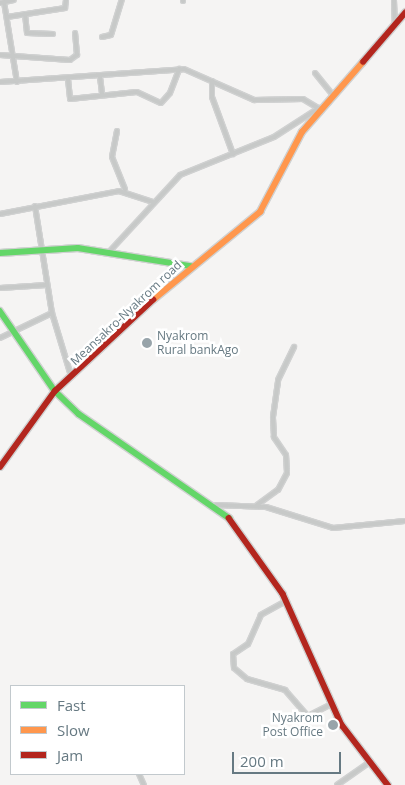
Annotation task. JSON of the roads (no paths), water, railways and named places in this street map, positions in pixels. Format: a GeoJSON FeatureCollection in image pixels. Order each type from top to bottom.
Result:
{"type":"FeatureCollection","features":[{"type":"Feature","properties":{"kind":"street"},"geometry":{"type":"LineString","coordinates":[[14,0],[2,2],[7,18],[17,82]]}},
{"type":"Feature","properties":{"kind":"street"},"geometry":{"type":"LineString","coordinates":[[0,20],[65,8],[66,0]]}},
{"type":"Feature","properties":{"kind":"street"},"geometry":{"type":"LineString","coordinates":[[102,37],[111,35],[122,0]]}},
{"type":"Feature","properties":{"kind":"street"},"geometry":{"type":"LineString","coordinates":[[394,0],[395,24]]}},
{"type":"Feature","properties":{"kind":"street","name":"Meansakro-Nyakrom road"},"geometry":{"type":"LineString","coordinates":[[0,467],[55,391],[191,266],[260,212],[296,141],[320,109],[405,12]]}},
{"type":"Feature","properties":{"kind":"street"},"geometry":{"type":"LineString","coordinates":[[25,14],[29,34],[53,34]]}},
{"type":"Feature","properties":{"kind":"street"},"geometry":{"type":"LineString","coordinates":[[0,56],[70,60],[77,55],[75,33]]}},
{"type":"Feature","properties":{"kind":"street"},"geometry":{"type":"LineString","coordinates":[[68,79],[70,99],[102,94],[137,92],[161,103],[170,93],[179,69]]}},
{"type":"Feature","properties":{"kind":"street"},"geometry":{"type":"LineString","coordinates":[[0,82],[100,77],[179,69],[212,81],[254,100],[303,99],[320,109],[274,137],[180,175],[153,202],[109,252]]}},
{"type":"Feature","properties":{"kind":"street"},"geometry":{"type":"LineString","coordinates":[[315,73],[334,95]]}},
{"type":"Feature","properties":{"kind":"street"},"geometry":{"type":"LineString","coordinates":[[100,77],[102,94]]}},
{"type":"Feature","properties":{"kind":"street"},"geometry":{"type":"LineString","coordinates":[[212,81],[212,98],[233,154]]}},
{"type":"Feature","properties":{"kind":"street"},"geometry":{"type":"LineString","coordinates":[[117,131],[112,157],[125,190]]}},
{"type":"Feature","properties":{"kind":"street"},"geometry":{"type":"LineString","coordinates":[[0,214],[125,190],[153,202]]}},
{"type":"Feature","properties":{"kind":"street"},"geometry":{"type":"LineString","coordinates":[[36,206],[52,313],[71,376]]}},
{"type":"Feature","properties":{"kind":"street"},"geometry":{"type":"LineString","coordinates":[[0,253],[44,250],[109,252],[191,266]]}},
{"type":"Feature","properties":{"kind":"street"},"geometry":{"type":"LineString","coordinates":[[0,288],[47,285]]}},
{"type":"Feature","properties":{"kind":"street"},"geometry":{"type":"LineString","coordinates":[[0,312],[11,331],[55,391],[97,429],[216,505],[242,530],[286,601],[332,704],[369,764],[388,785]]}},
{"type":"Feature","properties":{"kind":"street"},"geometry":{"type":"LineString","coordinates":[[0,338],[11,331],[52,313]]}},
{"type":"Feature","properties":{"kind":"street"},"geometry":{"type":"LineString","coordinates":[[257,505],[278,490],[287,473],[286,455],[274,437],[273,417],[278,380],[294,347]]}},
{"type":"Feature","properties":{"kind":"street"},"geometry":{"type":"LineString","coordinates":[[216,505],[257,505],[333,528],[405,520]]}},
{"type":"Feature","properties":{"kind":"street"},"geometry":{"type":"LineString","coordinates":[[286,601],[261,615],[248,644],[233,654],[234,668],[247,679],[285,690],[308,716],[332,704]]}},
{"type":"Feature","properties":{"kind":"street"},"geometry":{"type":"LineString","coordinates":[[337,785],[369,764]]}},
{"type":"Feature","properties":{"kind":"place","name":"Nyakrom Rural bankAgo"},"geometry":{"type":"Point","coordinates":[147,343]}},
{"type":"Feature","properties":{"kind":"place","name":"Nyakrom Post Office"},"geometry":{"type":"Point","coordinates":[333,725]}}]}
